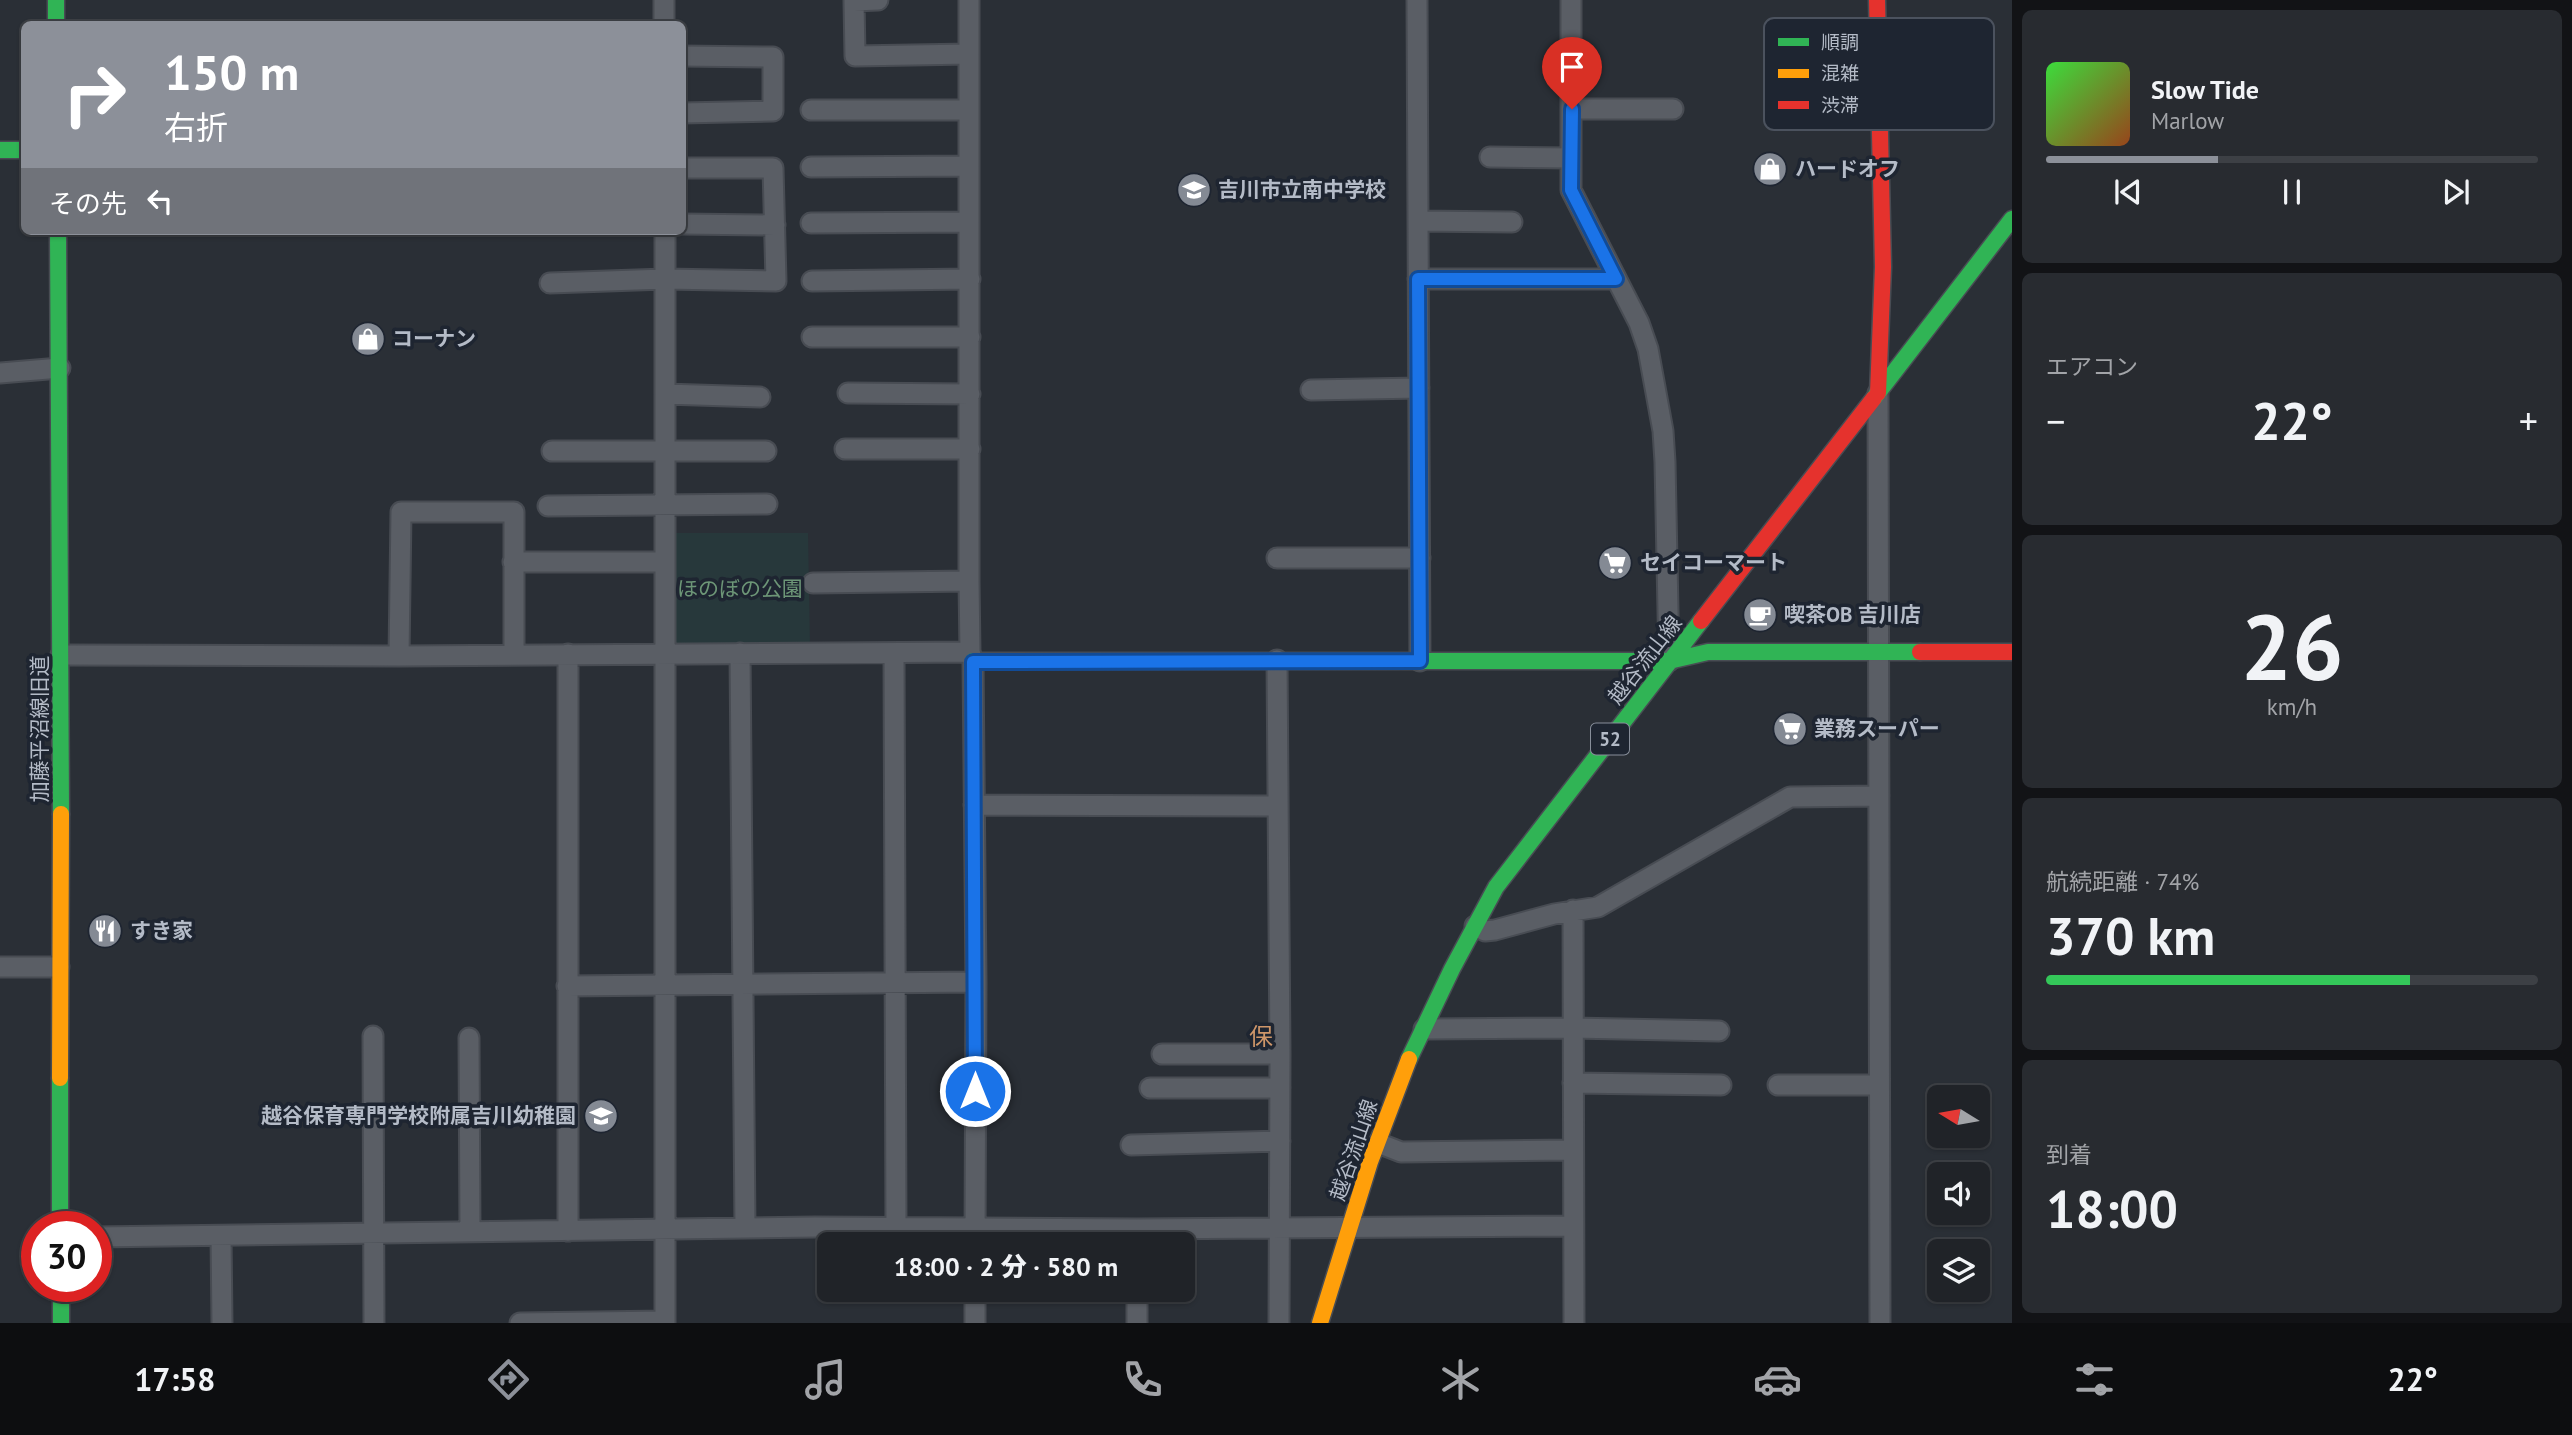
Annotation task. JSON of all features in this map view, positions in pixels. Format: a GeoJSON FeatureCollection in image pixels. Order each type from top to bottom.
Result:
{"type":"FeatureCollection","features":[{"type":"Feature","properties":{"kind":"street"},"geometry":{"type":"LineString","coordinates":[[56,0],[56,21]]}},
{"type":"Feature","properties":{"kind":"street"},"geometry":{"type":"LineString","coordinates":[[664,0],[664,21]]}},
{"type":"Feature","properties":{"kind":"street"},"geometry":{"type":"LineString","coordinates":[[878,0],[854,1],[855,56],[970,54]]}},
{"type":"Feature","properties":{"kind":"street"},"geometry":{"type":"LineString","coordinates":[[970,0],[969,581],[976,982],[975,1232]]}},
{"type":"Feature","properties":{"kind":"street"},"geometry":{"type":"LineString","coordinates":[[1417,0],[1420,661]]}},
{"type":"Feature","properties":{"kind":"street"},"geometry":{"type":"LineString","coordinates":[[1572,0],[1571,190],[1639,323],[1648,349],[1663,431],[1669,661]]}},
{"type":"Feature","properties":{"kind":"street"},"geometry":{"type":"LineString","coordinates":[[1877,0],[1877,18]]}},
{"type":"Feature","properties":{"kind":"street"},"geometry":{"type":"LineString","coordinates":[[686,56],[773,57],[773,111],[686,113]]}},
{"type":"Feature","properties":{"kind":"street"},"geometry":{"type":"LineString","coordinates":[[1572,109],[1673,109]]}},
{"type":"Feature","properties":{"kind":"street"},"geometry":{"type":"LineString","coordinates":[[811,110],[969,110]]}},
{"type":"Feature","properties":{"kind":"street"},"geometry":{"type":"LineString","coordinates":[[1880,130],[1883,267],[1878,393],[1880,1323]]}},
{"type":"Feature","properties":{"kind":"street"},"geometry":{"type":"LineString","coordinates":[[0,150],[21,150]]}},
{"type":"Feature","properties":{"kind":"street"},"geometry":{"type":"LineString","coordinates":[[1490,157],[1571,158]]}},
{"type":"Feature","properties":{"kind":"street"},"geometry":{"type":"LineString","coordinates":[[811,167],[969,166]]}},
{"type":"Feature","properties":{"kind":"street"},"geometry":{"type":"LineString","coordinates":[[550,283],[664,279],[776,281],[773,168],[686,168]]}},
{"type":"Feature","properties":{"kind":"street","name":"越谷流山線"},"geometry":{"type":"LineString","coordinates":[[1320,1323],[1378,1143],[1403,1075],[1496,887],[2012,219]]}},
{"type":"Feature","properties":{"kind":"street"},"geometry":{"type":"LineString","coordinates":[[1418,221],[1512,222]]}},
{"type":"Feature","properties":{"kind":"street"},"geometry":{"type":"LineString","coordinates":[[811,223],[969,222]]}},
{"type":"Feature","properties":{"kind":"street"},"geometry":{"type":"LineString","coordinates":[[686,224],[775,225]]}},
{"type":"Feature","properties":{"kind":"street","name":"加藤平沼線旧道"},"geometry":{"type":"LineString","coordinates":[[58,235],[61,655],[60,1211]]}},
{"type":"Feature","properties":{"kind":"street"},"geometry":{"type":"LineString","coordinates":[[520,1323],[665,1322],[665,235]]}},
{"type":"Feature","properties":{"kind":"street"},"geometry":{"type":"LineString","coordinates":[[811,281],[970,279]]}},
{"type":"Feature","properties":{"kind":"street"},"geometry":{"type":"LineString","coordinates":[[1418,279],[1616,279]]}},
{"type":"Feature","properties":{"kind":"street"},"geometry":{"type":"LineString","coordinates":[[812,337],[970,337]]}},
{"type":"Feature","properties":{"kind":"street"},"geometry":{"type":"LineString","coordinates":[[0,373],[60,368]]}},
{"type":"Feature","properties":{"kind":"street"},"geometry":{"type":"LineString","coordinates":[[1311,390],[1419,388]]}},
{"type":"Feature","properties":{"kind":"street"},"geometry":{"type":"LineString","coordinates":[[848,393],[970,394]]}},
{"type":"Feature","properties":{"kind":"street"},"geometry":{"type":"LineString","coordinates":[[665,394],[760,397]]}},
{"type":"Feature","properties":{"kind":"street"},"geometry":{"type":"LineString","coordinates":[[845,449],[970,449]]}},
{"type":"Feature","properties":{"kind":"street"},"geometry":{"type":"LineString","coordinates":[[552,451],[766,451]]}},
{"type":"Feature","properties":{"kind":"street"},"geometry":{"type":"LineString","coordinates":[[548,506],[767,504]]}},
{"type":"Feature","properties":{"kind":"street"},"geometry":{"type":"LineString","coordinates":[[399,656],[401,512],[514,512],[514,655]]}},
{"type":"Feature","properties":{"kind":"street"},"geometry":{"type":"LineString","coordinates":[[1277,558],[1420,558]]}},
{"type":"Feature","properties":{"kind":"street"},"geometry":{"type":"LineString","coordinates":[[513,562],[665,562]]}},
{"type":"Feature","properties":{"kind":"street"},"geometry":{"type":"LineString","coordinates":[[813,583],[969,581]]}},
{"type":"Feature","properties":{"kind":"street"},"geometry":{"type":"LineString","coordinates":[[61,655],[894,653],[971,657],[1669,661],[1707,652],[2012,652]]}},
{"type":"Feature","properties":{"kind":"street"},"geometry":{"type":"LineString","coordinates":[[740,653],[745,1228]]}},
{"type":"Feature","properties":{"kind":"street"},"geometry":{"type":"LineString","coordinates":[[894,653],[895,1228]]}},
{"type":"Feature","properties":{"kind":"street"},"geometry":{"type":"LineString","coordinates":[[568,654],[568,1231]]}},
{"type":"Feature","properties":{"kind":"street"},"geometry":{"type":"LineString","coordinates":[[1277,660],[1279,1323]]}},
{"type":"Feature","properties":{"kind":"street"},"geometry":{"type":"LineString","coordinates":[[1475,926],[1485,931],[1495,930],[1598,906],[1790,797],[1879,796]]}},
{"type":"Feature","properties":{"kind":"street"},"geometry":{"type":"LineString","coordinates":[[974,806],[1278,806]]}},
{"type":"Feature","properties":{"kind":"street"},"geometry":{"type":"LineString","coordinates":[[1573,910],[1574,1323]]}},
{"type":"Feature","properties":{"kind":"street"},"geometry":{"type":"LineString","coordinates":[[0,967],[59,967]]}},
{"type":"Feature","properties":{"kind":"street"},"geometry":{"type":"LineString","coordinates":[[566,986],[976,982]]}},
{"type":"Feature","properties":{"kind":"street"},"geometry":{"type":"LineString","coordinates":[[1424,1030],[1573,1028],[1719,1031]]}},
{"type":"Feature","properties":{"kind":"street"},"geometry":{"type":"LineString","coordinates":[[373,1036],[374,1323]]}},
{"type":"Feature","properties":{"kind":"street"},"geometry":{"type":"LineString","coordinates":[[469,1038],[470,1232]]}},
{"type":"Feature","properties":{"kind":"street"},"geometry":{"type":"LineString","coordinates":[[1162,1054],[1280,1054]]}},
{"type":"Feature","properties":{"kind":"street"},"geometry":{"type":"LineString","coordinates":[[1573,1083],[1721,1085]]}},
{"type":"Feature","properties":{"kind":"street"},"geometry":{"type":"LineString","coordinates":[[1778,1085],[1878,1085]]}},
{"type":"Feature","properties":{"kind":"street"},"geometry":{"type":"LineString","coordinates":[[1150,1088],[1280,1088]]}},
{"type":"Feature","properties":{"kind":"street"},"geometry":{"type":"LineString","coordinates":[[1131,1145],[1280,1141]]}},
{"type":"Feature","properties":{"kind":"street"},"geometry":{"type":"LineString","coordinates":[[1378,1143],[1401,1152],[1573,1150]]}},
{"type":"Feature","properties":{"kind":"street"},"geometry":{"type":"LineString","coordinates":[[1195,1233],[1279,1228],[1573,1226]]}},
{"type":"Feature","properties":{"kind":"street"},"geometry":{"type":"LineString","coordinates":[[112,1237],[745,1228],[895,1228],[935,1232]]}},
{"type":"Feature","properties":{"kind":"street"},"geometry":{"type":"LineString","coordinates":[[221,1236],[222,1323]]}},
{"type":"Feature","properties":{"kind":"street"},"geometry":{"type":"LineString","coordinates":[[61,1302],[61,1323]]}},
{"type":"Feature","properties":{"kind":"street"},"geometry":{"type":"LineString","coordinates":[[975,1302],[975,1323]]}},
{"type":"Feature","properties":{"kind":"street"},"geometry":{"type":"LineString","coordinates":[[1137,1302],[1138,1323]]}},
{"type":"Feature","properties":{"kind":"green space","name":"ほのぼの公園"},"geometry":{"type":"Polygon","coordinates":[[[671,533],[808,533],[810,646],[675,645],[670,638],[671,533]]]}},
{"type":"Feature","properties":{"kind":"traffic: fast"},"geometry":{"type":"LineString","coordinates":[[56,0],[56,21]]}},
{"type":"Feature","properties":{"kind":"traffic: fast"},"geometry":{"type":"LineString","coordinates":[[0,150],[21,150]]}},
{"type":"Feature","properties":{"kind":"traffic: fast"},"geometry":{"type":"LineString","coordinates":[[1874,398],[2012,219]]}},
{"type":"Feature","properties":{"kind":"traffic: fast"},"geometry":{"type":"LineString","coordinates":[[58,235],[61,814]]}},
{"type":"Feature","properties":{"kind":"traffic: fast"},"geometry":{"type":"LineString","coordinates":[[1409,1059],[1452,969],[1496,887],[1701,621]]}},
{"type":"Feature","properties":{"kind":"traffic: fast"},"geometry":{"type":"LineString","coordinates":[[973,661],[1669,661],[1708,652],[1920,652]]}},
{"type":"Feature","properties":{"kind":"traffic: fast"},"geometry":{"type":"LineString","coordinates":[[60,1078],[60,1211]]}},
{"type":"Feature","properties":{"kind":"traffic: fast"},"geometry":{"type":"LineString","coordinates":[[61,1302],[61,1323]]}},
{"type":"Feature","properties":{"kind":"traffic: slow"},"geometry":{"type":"LineString","coordinates":[[60,1078],[61,814]]}},
{"type":"Feature","properties":{"kind":"traffic: slow"},"geometry":{"type":"LineString","coordinates":[[1320,1323],[1370,1162],[1409,1059]]}},
{"type":"Feature","properties":{"kind":"traffic: jam"},"geometry":{"type":"LineString","coordinates":[[1877,0],[1877,18]]}},
{"type":"Feature","properties":{"kind":"traffic: jam"},"geometry":{"type":"LineString","coordinates":[[1878,393],[1883,267],[1880,130]]}},
{"type":"Feature","properties":{"kind":"traffic: jam"},"geometry":{"type":"LineString","coordinates":[[1701,621],[1874,398]]}},
{"type":"Feature","properties":{"kind":"traffic: jam"},"geometry":{"type":"LineString","coordinates":[[1920,652],[2012,652]]}},
{"type":"Feature","properties":{"kind":"place","name":"ハードオフ"},"geometry":{"type":"Point","coordinates":[1770,169]}},
{"type":"Feature","properties":{"kind":"place","name":"吉川市立南中学校"},"geometry":{"type":"Point","coordinates":[1194,190]}},
{"type":"Feature","properties":{"kind":"place","name":"コーナン"},"geometry":{"type":"Point","coordinates":[368,339]}},
{"type":"Feature","properties":{"kind":"place","name":"セイコーマート"},"geometry":{"type":"Point","coordinates":[1615,563]}},
{"type":"Feature","properties":{"kind":"place","name":"喫茶OB 吉川店"},"geometry":{"type":"Point","coordinates":[1760,615]}},
{"type":"Feature","properties":{"kind":"place","name":"業務スーパー"},"geometry":{"type":"Point","coordinates":[1790,729]}},
{"type":"Feature","properties":{"kind":"place","name":"すき家"},"geometry":{"type":"Point","coordinates":[105,931]}},
{"type":"Feature","properties":{"kind":"place","name":"越谷保育専門学校附属吉川幼稚園"},"geometry":{"type":"Point","coordinates":[601,1116]}},
{"type":"Feature","properties":{"kind":"district","name":"保"},"geometry":{"type":"Point","coordinates":[1261,1037]}},
{"type":"Feature","properties":{"kind":"route"},"geometry":{"type":"LineString","coordinates":[[975,1091],[973,662],[1420,661],[1418,279],[1616,279],[1571,190],[1572,109]]}}]}
